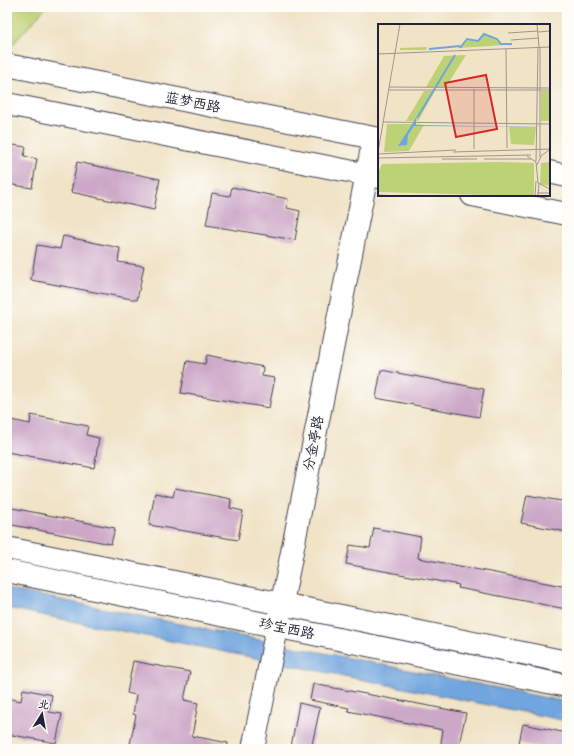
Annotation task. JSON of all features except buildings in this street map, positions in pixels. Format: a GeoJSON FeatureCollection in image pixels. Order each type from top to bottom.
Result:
{"type":"FeatureCollection","features":[{"type":"Feature","properties":{"kind":"street","name":"蓝梦西路"},"geometry":{"type":"LineString","coordinates":[[7,65],[377,138]]}},
{"type":"Feature","properties":{"kind":"street"},"geometry":{"type":"LineString","coordinates":[[7,104],[373,176]]}},
{"type":"Feature","properties":{"kind":"street","name":"分金亭路"},"geometry":{"type":"LineString","coordinates":[[252,749],[281,604],[373,176],[377,138]]}},
{"type":"Feature","properties":{"kind":"street"},"geometry":{"type":"LineString","coordinates":[[550,172],[567,176]]}},
{"type":"Feature","properties":{"kind":"street"},"geometry":{"type":"LineString","coordinates":[[477,196],[567,214]]}},
{"type":"Feature","properties":{"kind":"street","name":"珍宝西路"},"geometry":{"type":"LineString","coordinates":[[7,548],[567,662]]}},
{"type":"Feature","properties":{"kind":"street","name":"珍宝西路"},"geometry":{"type":"LineString","coordinates":[[7,571],[567,686]]}},
{"type":"Feature","properties":{"kind":"green space"},"geometry":{"type":"Polygon","coordinates":[[[7,7],[46,7],[7,51],[7,7]]]}},
{"type":"Feature","properties":{"kind":"water"},"geometry":{"type":"Polygon","coordinates":[[[7,589],[567,702],[567,721],[7,608],[7,589]]]}}]}
